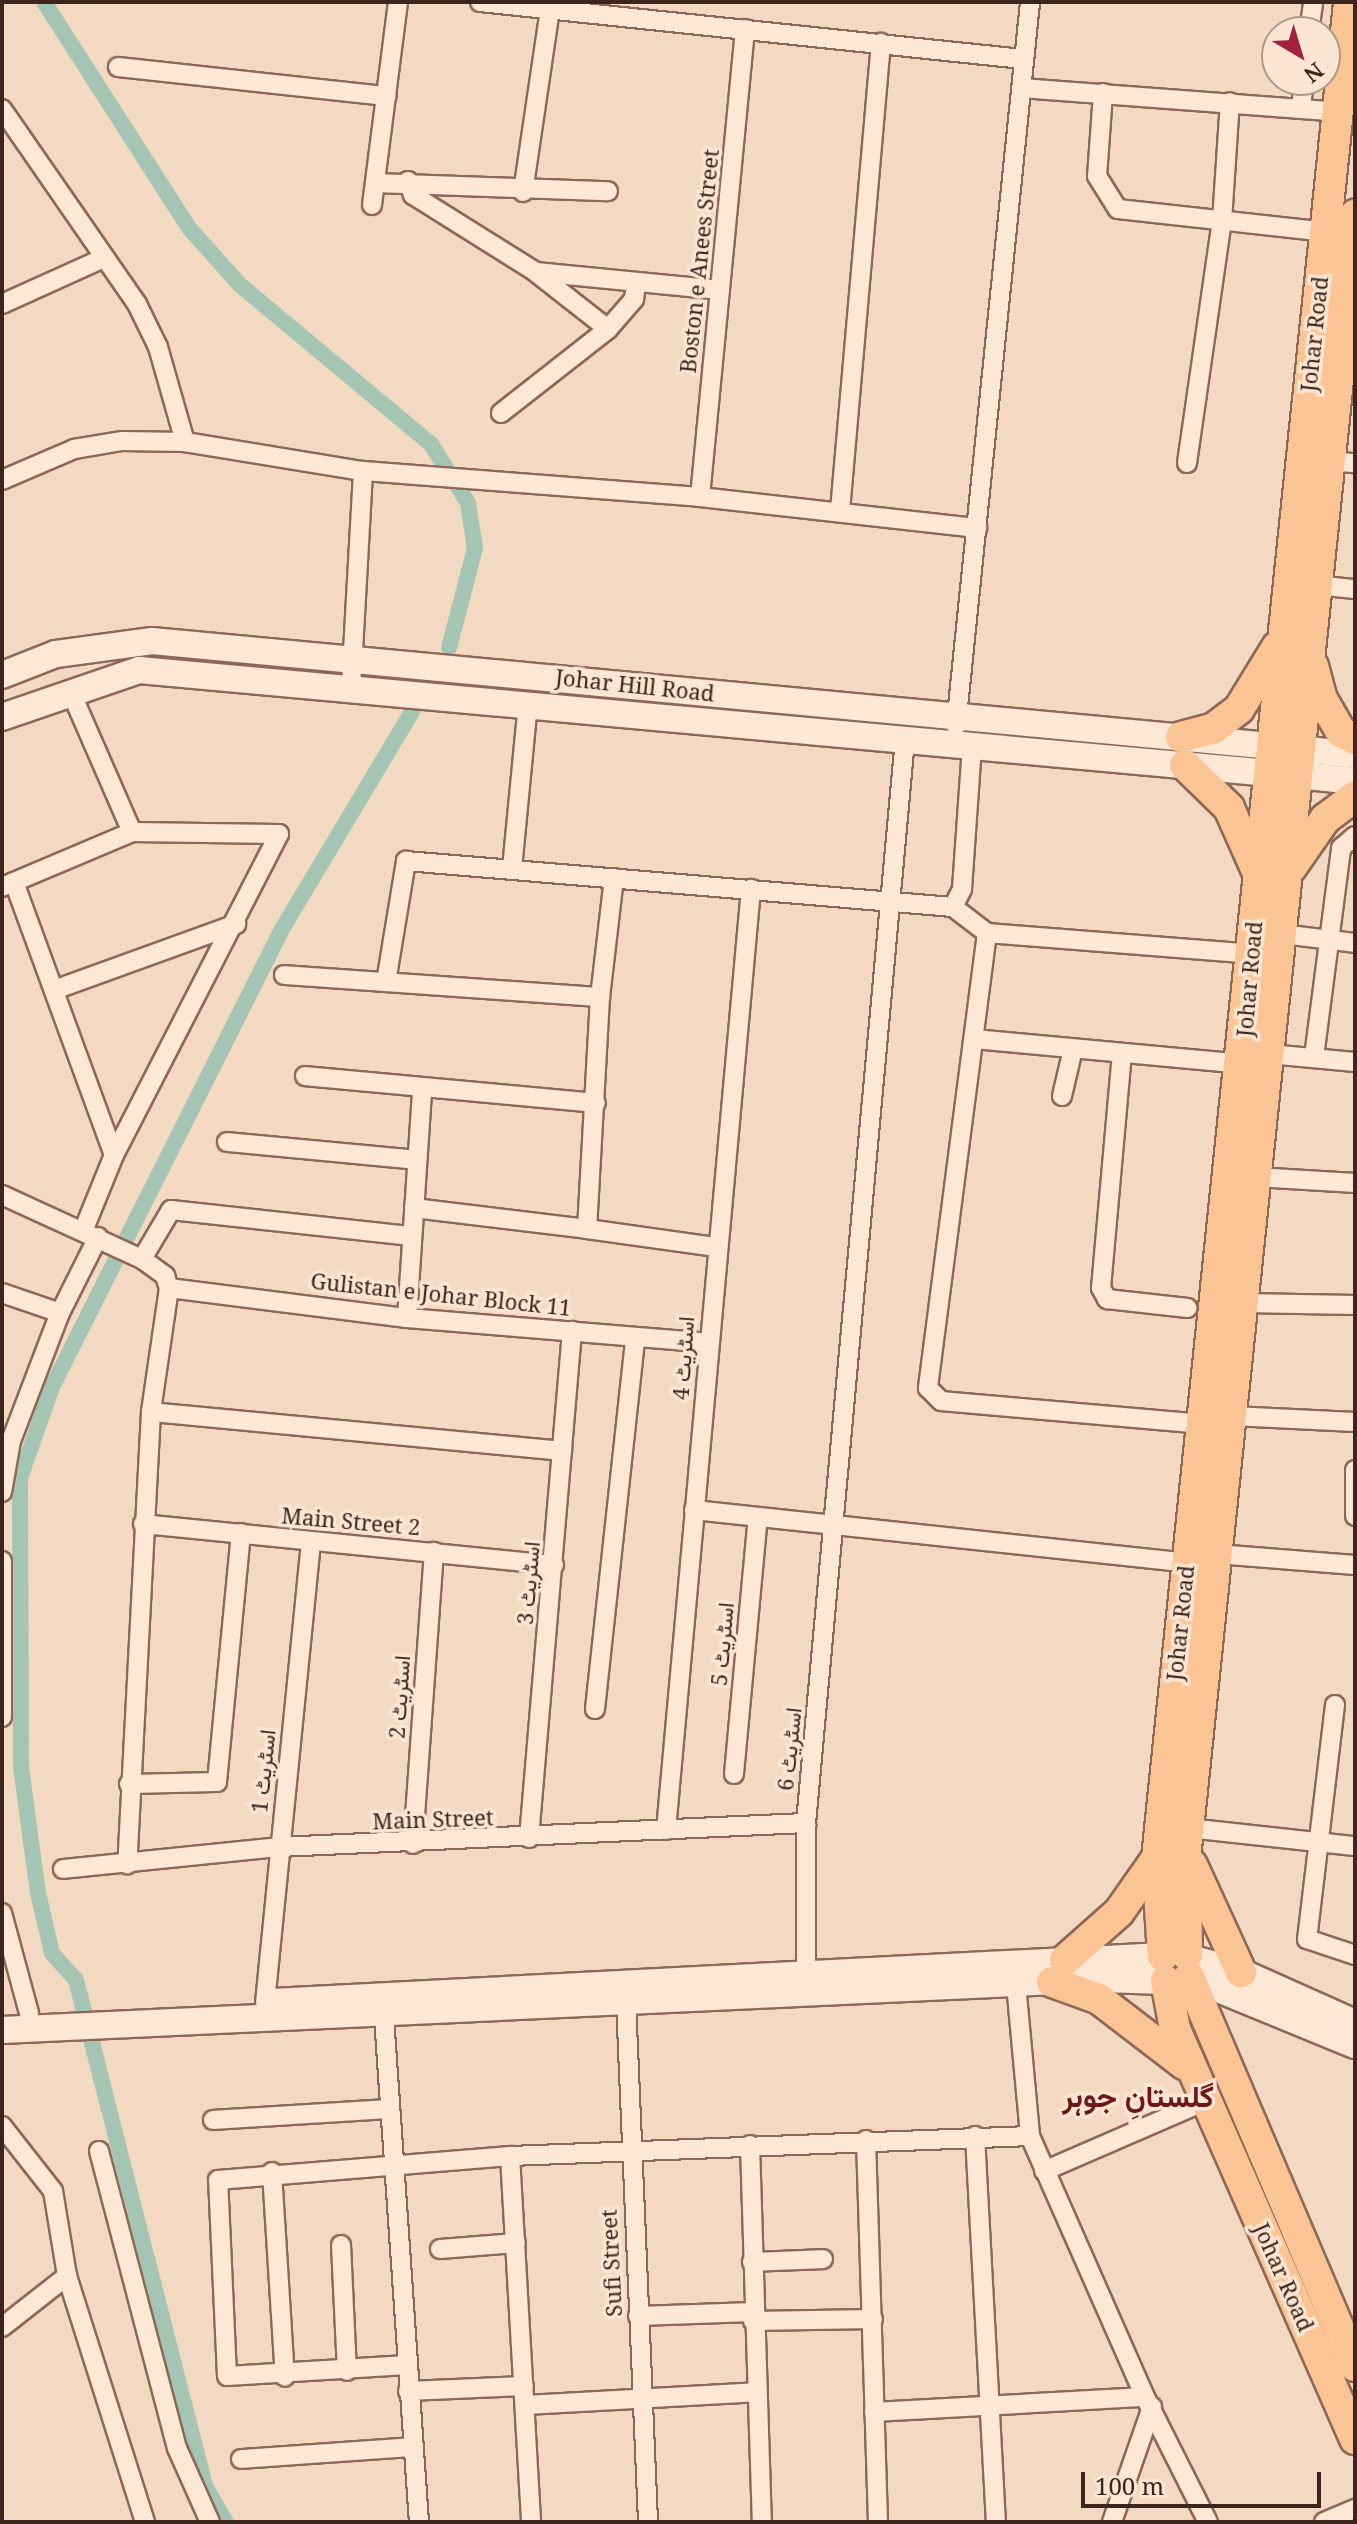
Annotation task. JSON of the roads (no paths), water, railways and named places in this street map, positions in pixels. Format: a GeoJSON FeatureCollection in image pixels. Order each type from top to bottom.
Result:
{"type":"FeatureCollection","features":[{"type":"Feature","properties":{"kind":"main road","name":"Johar Road"},"geometry":{"type":"LineString","coordinates":[[1349,2],[1338,112],[1343,187],[1325,232],[1283,634],[1284,761],[1272,878],[1251,954],[1256,1177],[1187,1838],[1175,2029],[1355,2439]]}},
{"type":"Feature","properties":{"kind":"main road","name":"Johar Road"},"geometry":{"type":"LineString","coordinates":[[1284,761],[1309,653],[1316,585],[1342,462],[1355,215]]}},
{"type":"Feature","properties":{"kind":"main road"},"geometry":{"type":"LineString","coordinates":[[1283,634],[1239,709],[1183,751],[1229,808],[1272,878],[1355,796]]}},
{"type":"Feature","properties":{"kind":"main road"},"geometry":{"type":"LineString","coordinates":[[1309,653],[1322,699],[1341,732],[1355,739]]}},
{"type":"Feature","properties":{"kind":"main road","name":"Johar Road"},"geometry":{"type":"LineString","coordinates":[[1272,878],[1282,934],[1255,1059],[1203,1424],[1157,1858],[1179,1965],[1355,2366]]}},
{"type":"Feature","properties":{"kind":"main road"},"geometry":{"type":"LineString","coordinates":[[1187,1838],[1241,1972]]}},
{"type":"Feature","properties":{"kind":"main road"},"geometry":{"type":"LineString","coordinates":[[1157,1858],[1119,1912],[1058,1971],[1131,2019],[1200,2088]]}},
{"type":"Feature","properties":{"kind":"street"},"geometry":{"type":"LineString","coordinates":[[372,205],[398,2]]}},
{"type":"Feature","properties":{"kind":"street"},"geometry":{"type":"LineString","coordinates":[[480,2],[521,4],[550,10],[661,12],[745,29],[1022,59]]}},
{"type":"Feature","properties":{"kind":"street"},"geometry":{"type":"LineString","coordinates":[[953,907],[962,889],[963,746],[957,716],[1030,2]]}},
{"type":"Feature","properties":{"kind":"street"},"geometry":{"type":"LineString","coordinates":[[523,192],[550,10]]}},
{"type":"Feature","properties":{"kind":"street","name":"Boston e Anees Street"},"geometry":{"type":"LineString","coordinates":[[700,497],[745,29]]}},
{"type":"Feature","properties":{"kind":"street"},"geometry":{"type":"LineString","coordinates":[[840,511],[881,43]]}},
{"type":"Feature","properties":{"kind":"street"},"geometry":{"type":"LineString","coordinates":[[118,67],[386,96]]}},
{"type":"Feature","properties":{"kind":"street"},"geometry":{"type":"LineString","coordinates":[[1021,88],[1338,112]]}},
{"type":"Feature","properties":{"kind":"street"},"geometry":{"type":"LineString","coordinates":[[1103,93],[1095,142],[1105,198],[1118,209],[1325,232]]}},
{"type":"Feature","properties":{"kind":"street"},"geometry":{"type":"LineString","coordinates":[[1301,108],[1302,96]]}},
{"type":"Feature","properties":{"kind":"street"},"geometry":{"type":"LineString","coordinates":[[1187,463],[1222,221],[1230,102]]}},
{"type":"Feature","properties":{"kind":"street"},"geometry":{"type":"LineString","coordinates":[[2,109],[104,258],[158,347],[185,442]]}},
{"type":"Feature","properties":{"kind":"street"},"geometry":{"type":"LineString","coordinates":[[375,183],[408,181],[523,192],[608,191]]}},
{"type":"Feature","properties":{"kind":"street"},"geometry":{"type":"LineString","coordinates":[[408,181],[413,195],[534,271],[608,329]]}},
{"type":"Feature","properties":{"kind":"street"},"geometry":{"type":"LineString","coordinates":[[2,304],[104,258]]}},
{"type":"Feature","properties":{"kind":"street"},"geometry":{"type":"LineString","coordinates":[[534,271],[636,284],[720,290]]}},
{"type":"Feature","properties":{"kind":"street"},"geometry":{"type":"LineString","coordinates":[[501,413],[608,329],[634,299],[636,284]]}},
{"type":"Feature","properties":{"kind":"street"},"geometry":{"type":"LineString","coordinates":[[2,480],[74,449],[122,441],[185,442],[363,471],[700,497],[977,528]]}},
{"type":"Feature","properties":{"kind":"street"},"geometry":{"type":"LineString","coordinates":[[351,687],[363,471]]}},
{"type":"Feature","properties":{"kind":"street"},"geometry":{"type":"LineString","coordinates":[[1316,585],[1355,589]]}},
{"type":"Feature","properties":{"kind":"street","name":"Johar Hill Road"},"geometry":{"type":"LineString","coordinates":[[2,675],[56,654],[152,641],[355,656],[957,716],[1183,751]]}},
{"type":"Feature","properties":{"kind":"street"},"geometry":{"type":"LineString","coordinates":[[2,717],[70,690],[139,670],[351,687],[963,746],[1183,751],[1284,761],[1355,781]]}},
{"type":"Feature","properties":{"kind":"street"},"geometry":{"type":"LineString","coordinates":[[70,690],[132,832]]}},
{"type":"Feature","properties":{"kind":"street"},"geometry":{"type":"LineString","coordinates":[[512,869],[528,704]]}},
{"type":"Feature","properties":{"kind":"street","name":"اسٹریٹ 6"},"geometry":{"type":"LineString","coordinates":[[806,1972],[806,1823],[905,740]]}},
{"type":"Feature","properties":{"kind":"street"},"geometry":{"type":"LineString","coordinates":[[1284,761],[1355,755]]}},
{"type":"Feature","properties":{"kind":"street"},"geometry":{"type":"LineString","coordinates":[[2,1492],[11,1441],[60,1313],[98,1236],[114,1155],[236,924],[279,834],[132,832],[8,884],[54,990],[114,1155]]}},
{"type":"Feature","properties":{"kind":"street"},"geometry":{"type":"LineString","coordinates":[[1314,1057],[1341,848],[1355,836]]}},
{"type":"Feature","properties":{"kind":"street"},"geometry":{"type":"LineString","coordinates":[[386,982],[400,868],[406,861],[891,900],[953,907],[987,933],[1251,954]]}},
{"type":"Feature","properties":{"kind":"street"},"geometry":{"type":"LineString","coordinates":[[587,1229],[600,997],[614,878]]}},
{"type":"Feature","properties":{"kind":"street","name":"اسٹریٹ 4"},"geometry":{"type":"LineString","coordinates":[[666,1830],[715,1247],[751,889]]}},
{"type":"Feature","properties":{"kind":"street"},"geometry":{"type":"LineString","coordinates":[[54,990],[236,924]]}},
{"type":"Feature","properties":{"kind":"street"},"geometry":{"type":"LineString","coordinates":[[987,933],[928,1388],[932,1396],[1203,1424]]}},
{"type":"Feature","properties":{"kind":"street"},"geometry":{"type":"LineString","coordinates":[[1282,934],[1355,943]]}},
{"type":"Feature","properties":{"kind":"street"},"geometry":{"type":"LineString","coordinates":[[284,975],[600,997]]}},
{"type":"Feature","properties":{"kind":"street"},"geometry":{"type":"LineString","coordinates":[[974,1039],[1122,1053],[1255,1059],[1314,1057],[1355,1062]]}},
{"type":"Feature","properties":{"kind":"street"},"geometry":{"type":"LineString","coordinates":[[1062,1096],[1073,1049]]}},
{"type":"Feature","properties":{"kind":"street"},"geometry":{"type":"LineString","coordinates":[[1122,1053],[1101,1288],[1107,1299],[1187,1308]]}},
{"type":"Feature","properties":{"kind":"street"},"geometry":{"type":"LineString","coordinates":[[305,1076],[422,1091],[596,1103]]}},
{"type":"Feature","properties":{"kind":"street"},"geometry":{"type":"LineString","coordinates":[[407,1318],[422,1091]]}},
{"type":"Feature","properties":{"kind":"street"},"geometry":{"type":"LineString","coordinates":[[227,1142],[417,1160]]}},
{"type":"Feature","properties":{"kind":"street"},"geometry":{"type":"LineString","coordinates":[[1256,1177],[1355,1183]]}},
{"type":"Feature","properties":{"kind":"street"},"geometry":{"type":"LineString","coordinates":[[2,1195],[98,1236],[138,1257],[165,1276],[169,1288],[151,1412],[127,1864]]}},
{"type":"Feature","properties":{"kind":"street"},"geometry":{"type":"LineString","coordinates":[[414,1208],[715,1247]]}},
{"type":"Feature","properties":{"kind":"street"},"geometry":{"type":"LineString","coordinates":[[138,1257],[171,1210],[412,1236]]}},
{"type":"Feature","properties":{"kind":"street","name":"Gulistan e Johar Block 11"},"geometry":{"type":"LineString","coordinates":[[169,1288],[407,1318],[708,1343]]}},
{"type":"Feature","properties":{"kind":"street"},"geometry":{"type":"LineString","coordinates":[[2,1293],[60,1313]]}},
{"type":"Feature","properties":{"kind":"street"},"geometry":{"type":"LineString","coordinates":[[1243,1303],[1355,1305]]}},
{"type":"Feature","properties":{"kind":"street","name":"اسٹریٹ 3"},"geometry":{"type":"LineString","coordinates":[[529,1838],[572,1331]]}},
{"type":"Feature","properties":{"kind":"street"},"geometry":{"type":"LineString","coordinates":[[595,1709],[635,1339]]}},
{"type":"Feature","properties":{"kind":"street"},"geometry":{"type":"LineString","coordinates":[[151,1412],[562,1451]]}},
{"type":"Feature","properties":{"kind":"street"},"geometry":{"type":"LineString","coordinates":[[1232,1416],[1355,1422]]}},
{"type":"Feature","properties":{"kind":"street"},"geometry":{"type":"LineString","coordinates":[[1355,1470],[1355,1516]]}},
{"type":"Feature","properties":{"kind":"street"},"geometry":{"type":"LineString","coordinates":[[694,1510],[835,1530],[1186,1563]]}},
{"type":"Feature","properties":{"kind":"street","name":"اسٹریٹ 5"},"geometry":{"type":"LineString","coordinates":[[734,1774],[758,1517]]}},
{"type":"Feature","properties":{"kind":"street","name":"Main Street 2"},"geometry":{"type":"LineString","coordinates":[[143,1524],[241,1533],[311,1544],[434,1552],[554,1565]]}},
{"type":"Feature","properties":{"kind":"street"},"geometry":{"type":"LineString","coordinates":[[129,1784],[217,1782],[241,1533]]}},
{"type":"Feature","properties":{"kind":"street","name":"اسٹریٹ 1"},"geometry":{"type":"LineString","coordinates":[[265,2003],[311,1544]]}},
{"type":"Feature","properties":{"kind":"street","name":"اسٹریٹ 2"},"geometry":{"type":"LineString","coordinates":[[413,1844],[434,1552]]}},
{"type":"Feature","properties":{"kind":"street"},"geometry":{"type":"LineString","coordinates":[[1217,1554],[1355,1565]]}},
{"type":"Feature","properties":{"kind":"street"},"geometry":{"type":"LineString","coordinates":[[2,1561],[2,1717]]}},
{"type":"Feature","properties":{"kind":"street"},"geometry":{"type":"LineString","coordinates":[[1335,1705],[1307,1939],[1355,1955]]}},
{"type":"Feature","properties":{"kind":"street","name":"Main Street"},"geometry":{"type":"LineString","coordinates":[[63,1869],[279,1847],[413,1844],[806,1823]]}},
{"type":"Feature","properties":{"kind":"street"},"geometry":{"type":"LineString","coordinates":[[1187,1838],[1355,1846]]}},
{"type":"Feature","properties":{"kind":"street"},"geometry":{"type":"LineString","coordinates":[[3,1920],[41,2018]]}},
{"type":"Feature","properties":{"kind":"street"},"geometry":{"type":"LineString","coordinates":[[1179,1965],[1355,2045]]}},
{"type":"Feature","properties":{"kind":"street"},"geometry":{"type":"LineString","coordinates":[[121,2015],[265,2003],[369,2011],[806,1972],[1058,1971],[1179,1965],[1241,1972],[1355,2023]]}},
{"type":"Feature","properties":{"kind":"street"},"geometry":{"type":"LineString","coordinates":[[2,2014],[41,2018],[369,2011],[626,2001],[1016,1984],[1058,1971]]}},
{"type":"Feature","properties":{"kind":"street"},"geometry":{"type":"LineString","coordinates":[[1016,1984],[1030,2136],[1148,2402],[1208,2522]]}},
{"type":"Feature","properties":{"kind":"street","name":"Sufi Street"},"geometry":{"type":"LineString","coordinates":[[626,2001],[629,2150],[648,2522]]}},
{"type":"Feature","properties":{"kind":"street"},"geometry":{"type":"LineString","coordinates":[[369,2011],[388,2109],[419,2522]]}},
{"type":"Feature","properties":{"kind":"street"},"geometry":{"type":"LineString","coordinates":[[2,2030],[41,2018]]}},
{"type":"Feature","properties":{"kind":"street"},"geometry":{"type":"LineString","coordinates":[[1044,2171],[1200,2088]]}},
{"type":"Feature","properties":{"kind":"street"},"geometry":{"type":"LineString","coordinates":[[213,2120],[388,2109]]}},
{"type":"Feature","properties":{"kind":"street"},"geometry":{"type":"LineString","coordinates":[[2,2126],[53,2191],[67,2276],[145,2522]]}},
{"type":"Feature","properties":{"kind":"street"},"geometry":{"type":"LineString","coordinates":[[975,2136],[996,2522]]}},
{"type":"Feature","properties":{"kind":"street"},"geometry":{"type":"LineString","coordinates":[[407,2365],[235,2380],[225,2373],[215,2186],[222,2177],[510,2156],[1030,2136]]}},
{"type":"Feature","properties":{"kind":"street"},"geometry":{"type":"LineString","coordinates":[[866,2140],[878,2522]]}},
{"type":"Feature","properties":{"kind":"street"},"geometry":{"type":"LineString","coordinates":[[750,2145],[753,2317],[762,2522]]}},
{"type":"Feature","properties":{"kind":"street"},"geometry":{"type":"LineString","coordinates":[[99,2151],[177,2448],[210,2522]]}},
{"type":"Feature","properties":{"kind":"street"},"geometry":{"type":"LineString","coordinates":[[510,2156],[531,2522]]}},
{"type":"Feature","properties":{"kind":"street"},"geometry":{"type":"LineString","coordinates":[[272,2172],[285,2377]]}},
{"type":"Feature","properties":{"kind":"street"},"geometry":{"type":"LineString","coordinates":[[440,2249],[516,2243]]}},
{"type":"Feature","properties":{"kind":"street"},"geometry":{"type":"LineString","coordinates":[[341,2245],[347,2371]]}},
{"type":"Feature","properties":{"kind":"street"},"geometry":{"type":"LineString","coordinates":[[752,2262],[823,2259]]}},
{"type":"Feature","properties":{"kind":"street"},"geometry":{"type":"LineString","coordinates":[[2,2327],[67,2276]]}},
{"type":"Feature","properties":{"kind":"street"},"geometry":{"type":"LineString","coordinates":[[638,2316],[873,2319]]}},
{"type":"Feature","properties":{"kind":"street"},"geometry":{"type":"LineString","coordinates":[[408,2391],[524,2386]]}},
{"type":"Feature","properties":{"kind":"street"},"geometry":{"type":"LineString","coordinates":[[526,2405],[756,2392]]}},
{"type":"Feature","properties":{"kind":"street"},"geometry":{"type":"LineString","coordinates":[[874,2412],[1148,2402]]}},
{"type":"Feature","properties":{"kind":"street"},"geometry":{"type":"LineString","coordinates":[[1112,2522],[1148,2402]]}},
{"type":"Feature","properties":{"kind":"street"},"geometry":{"type":"LineString","coordinates":[[241,2459],[413,2447]]}},
{"type":"Feature","properties":{"kind":"street"},"geometry":{"type":"LineString","coordinates":[[1324,2522],[1355,2509]]}},
{"type":"Feature","properties":{"kind":"waterway"},"geometry":{"type":"LineString","coordinates":[[44,2],[189,228],[240,285],[431,444],[468,503],[475,548],[449,648]]}},
{"type":"Feature","properties":{"kind":"waterway"},"geometry":{"type":"LineString","coordinates":[[226,2522],[205,2486],[76,1980],[52,1953],[38,1893],[21,1767],[20,1478],[52,1387],[282,929],[413,710]]}},
{"type":"Feature","properties":{"kind":"district","name":"گلستانِ جوہر"},"geometry":{"type":"Point","coordinates":[1138,2096]}}]}
